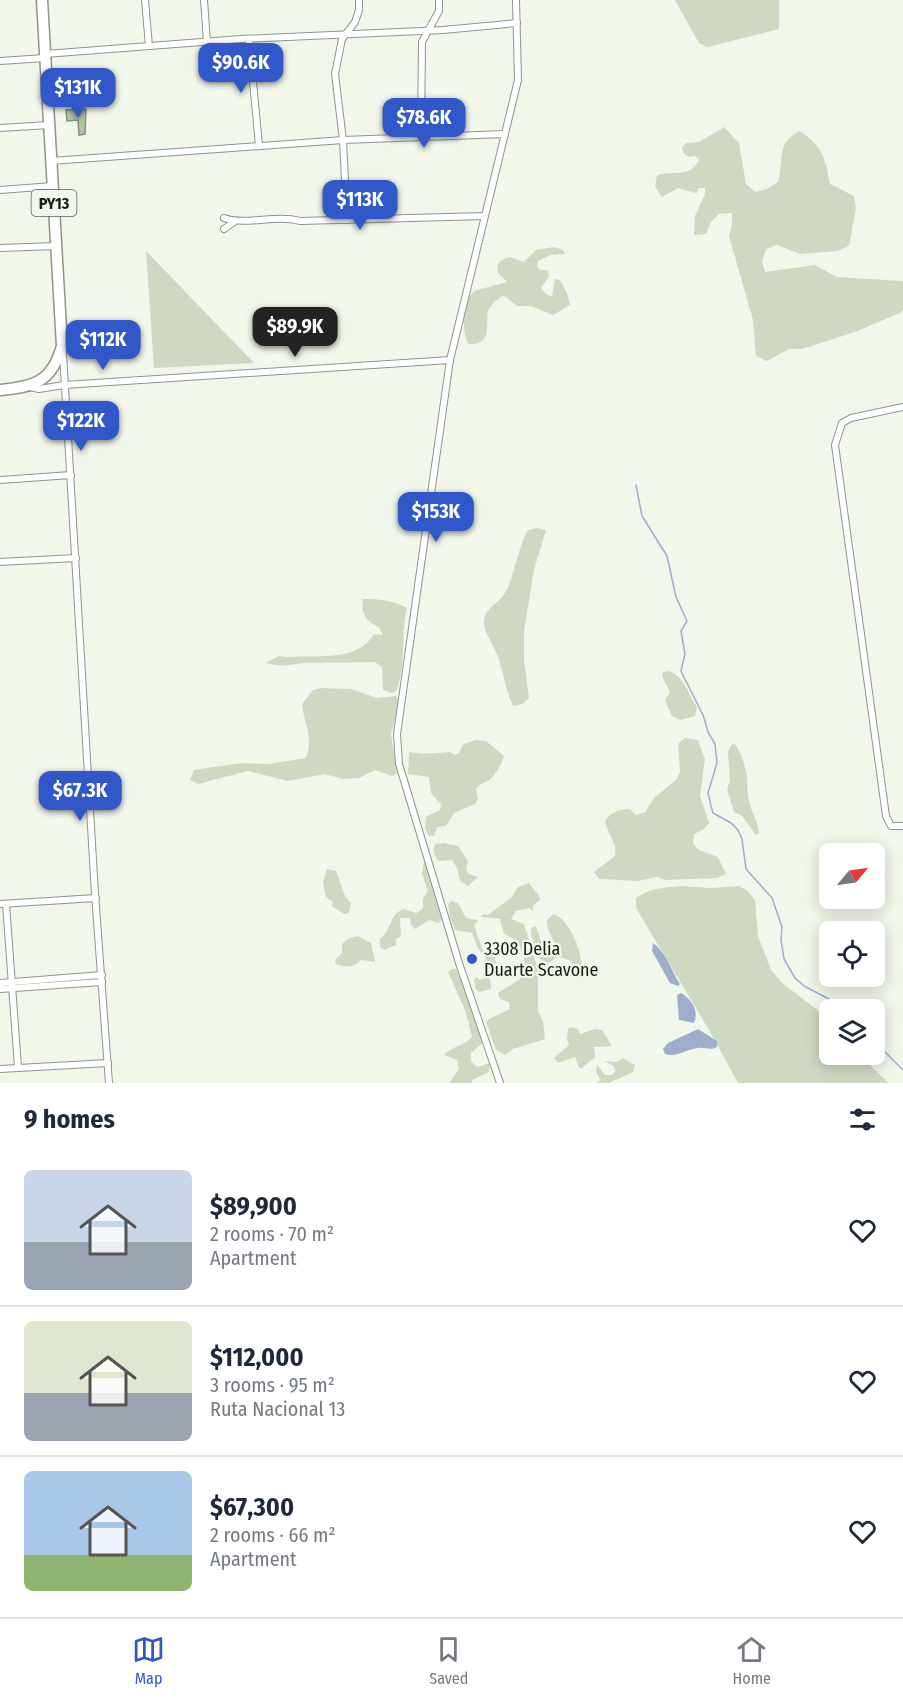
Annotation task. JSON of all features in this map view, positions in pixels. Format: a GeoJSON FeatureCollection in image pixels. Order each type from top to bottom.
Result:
{"type":"FeatureCollection","features":[{"type":"Feature","properties":{"kind":"highway","name":"PY13"},"geometry":{"type":"LineString","coordinates":[[42,0],[62,346]]}},
{"type":"Feature","properties":{"kind":"highway"},"geometry":{"type":"LineString","coordinates":[[0,390],[36,384],[59,359],[62,346]]}},
{"type":"Feature","properties":{"kind":"street"},"geometry":{"type":"LineString","coordinates":[[145,0],[149,46]]}},
{"type":"Feature","properties":{"kind":"street"},"geometry":{"type":"LineString","coordinates":[[204,0],[207,42]]}},
{"type":"Feature","properties":{"kind":"street"},"geometry":{"type":"LineString","coordinates":[[347,220],[343,140],[335,74],[342,39],[358,16],[359,0]]}},
{"type":"Feature","properties":{"kind":"street"},"geometry":{"type":"LineString","coordinates":[[421,137],[422,42],[439,11],[439,0]]}},
{"type":"Feature","properties":{"kind":"street"},"geometry":{"type":"LineString","coordinates":[[500,1083],[459,963],[399,765],[397,734],[450,360],[518,80],[516,0]]}},
{"type":"Feature","properties":{"kind":"street"},"geometry":{"type":"LineString","coordinates":[[0,61],[149,46],[443,30],[517,23]]}},
{"type":"Feature","properties":{"kind":"street"},"geometry":{"type":"LineString","coordinates":[[249,39],[260,146]]}},
{"type":"Feature","properties":{"kind":"street"},"geometry":{"type":"LineString","coordinates":[[0,128],[49,125]]}},
{"type":"Feature","properties":{"kind":"street"},"geometry":{"type":"LineString","coordinates":[[51,162],[343,140],[505,134]]}},
{"type":"Feature","properties":{"kind":"street"},"geometry":{"type":"LineString","coordinates":[[0,190],[53,186]]}},
{"type":"Feature","properties":{"kind":"street"},"geometry":{"type":"LineString","coordinates":[[224,218],[234,222],[280,218],[300,221],[485,216]]}},
{"type":"Feature","properties":{"kind":"street"},"geometry":{"type":"LineString","coordinates":[[224,230],[234,222]]}},
{"type":"Feature","properties":{"kind":"street"},"geometry":{"type":"LineString","coordinates":[[0,248],[56,246]]}},
{"type":"Feature","properties":{"kind":"street"},"geometry":{"type":"LineString","coordinates":[[62,346],[109,1083]]}},
{"type":"Feature","properties":{"kind":"street"},"geometry":{"type":"LineString","coordinates":[[30,386],[39,389],[64,385],[450,360]]}},
{"type":"Feature","properties":{"kind":"street"},"geometry":{"type":"LineString","coordinates":[[903,407],[851,418],[842,423],[835,445],[886,816],[891,826],[903,826]]}},
{"type":"Feature","properties":{"kind":"street"},"geometry":{"type":"LineString","coordinates":[[0,480],[71,475]]}},
{"type":"Feature","properties":{"kind":"street"},"geometry":{"type":"LineString","coordinates":[[0,562],[76,558]]}},
{"type":"Feature","properties":{"kind":"street"},"geometry":{"type":"LineString","coordinates":[[18,1067],[3,904],[96,898]]}},
{"type":"Feature","properties":{"kind":"street"},"geometry":{"type":"LineString","coordinates":[[0,983],[12,985],[102,979]]}},
{"type":"Feature","properties":{"kind":"street"},"geometry":{"type":"LineString","coordinates":[[0,989],[12,985]]}},
{"type":"Feature","properties":{"kind":"street"},"geometry":{"type":"LineString","coordinates":[[0,1069],[108,1063]]}},
{"type":"Feature","properties":{"kind":"green space"},"geometry":{"type":"Polygon","coordinates":[[[675,0],[779,0],[779,29],[707,47],[699,43],[675,0]]]}},
{"type":"Feature","properties":{"kind":"green space"},"geometry":{"type":"Polygon","coordinates":[[[724,127],[739,143],[746,184],[755,192],[767,189],[778,182],[784,146],[792,135],[800,131],[814,142],[822,153],[830,184],[854,196],[856,208],[849,246],[837,251],[800,254],[777,245],[766,249],[762,261],[765,272],[815,265],[837,277],[903,281],[903,310],[900,313],[855,332],[802,349],[789,349],[767,361],[756,356],[753,320],[729,236],[732,213],[719,214],[711,222],[706,234],[694,235],[695,216],[705,194],[705,188],[699,188],[696,193],[678,188],[662,197],[655,187],[657,175],[686,172],[695,166],[699,160],[695,156],[689,157],[684,154],[682,148],[686,143],[699,142],[724,127]]]}},
{"type":"Feature","properties":{"kind":"green space"},"geometry":{"type":"Polygon","coordinates":[[[554,247],[563,250],[565,254],[550,255],[538,261],[539,269],[548,271],[549,276],[541,288],[547,295],[552,296],[555,279],[560,280],[570,305],[553,315],[531,306],[517,306],[502,296],[492,304],[488,311],[485,337],[476,344],[468,344],[464,332],[464,317],[467,302],[474,291],[507,282],[498,273],[499,264],[504,259],[510,257],[524,262],[536,250],[554,247]]]}},
{"type":"Feature","properties":{"kind":"green space"},"geometry":{"type":"Polygon","coordinates":[[[146,251],[254,363],[154,368],[146,251]]]}},
{"type":"Feature","properties":{"kind":"green space"},"geometry":{"type":"Polygon","coordinates":[[[537,528],[546,530],[534,570],[524,631],[524,660],[529,698],[522,704],[513,706],[498,657],[486,632],[484,620],[485,615],[504,595],[509,586],[525,535],[529,530],[537,528]]]}},
{"type":"Feature","properties":{"kind":"green space"},"geometry":{"type":"Polygon","coordinates":[[[363,599],[386,600],[407,608],[401,673],[396,691],[392,693],[383,690],[382,667],[375,662],[302,663],[283,666],[265,663],[279,656],[323,656],[347,653],[367,643],[374,634],[383,635],[379,627],[365,616],[363,599]]]}},
{"type":"Feature","properties":{"kind":"green space"},"geometry":{"type":"Polygon","coordinates":[[[668,671],[678,676],[685,686],[697,707],[695,716],[681,720],[672,716],[665,700],[670,692],[662,676],[663,672],[668,671]]]}},
{"type":"Feature","properties":{"kind":"green space"},"geometry":{"type":"Polygon","coordinates":[[[351,689],[377,698],[396,696],[398,699],[397,713],[391,734],[397,774],[392,776],[375,770],[359,778],[343,779],[325,774],[288,781],[248,771],[198,784],[190,780],[194,770],[241,763],[269,764],[306,758],[309,736],[302,704],[313,690],[351,689]]]}},
{"type":"Feature","properties":{"kind":"green space"},"geometry":{"type":"Polygon","coordinates":[[[685,738],[698,740],[705,759],[700,796],[709,823],[703,830],[694,834],[693,844],[699,850],[718,857],[726,874],[717,878],[666,880],[657,877],[638,881],[599,879],[594,872],[615,856],[614,843],[605,821],[612,814],[621,810],[629,809],[636,815],[645,812],[655,797],[676,780],[680,772],[678,744],[685,738]]]}},
{"type":"Feature","properties":{"kind":"green space"},"geometry":{"type":"Polygon","coordinates":[[[476,740],[486,741],[504,756],[501,763],[491,779],[476,789],[478,799],[475,804],[454,813],[446,826],[437,827],[434,836],[429,836],[425,828],[426,817],[440,810],[441,804],[431,793],[429,777],[408,774],[409,752],[423,754],[450,752],[455,755],[459,753],[463,744],[476,740]]]}},
{"type":"Feature","properties":{"kind":"green space"},"geometry":{"type":"Polygon","coordinates":[[[732,744],[736,745],[746,769],[749,801],[759,833],[756,835],[742,816],[734,812],[727,789],[730,781],[728,752],[732,744]]]}},
{"type":"Feature","properties":{"kind":"green space"},"geometry":{"type":"Polygon","coordinates":[[[435,844],[458,846],[468,861],[466,870],[469,874],[478,877],[468,886],[460,881],[457,868],[452,860],[439,861],[436,857],[435,844]]]}},
{"type":"Feature","properties":{"kind":"green space"},"geometry":{"type":"Polygon","coordinates":[[[424,861],[442,920],[438,923],[429,920],[415,929],[411,925],[410,918],[400,918],[401,936],[396,939],[396,945],[384,950],[380,947],[380,939],[395,915],[403,909],[417,913],[423,908],[423,899],[428,891],[422,874],[424,861]]]}},
{"type":"Feature","properties":{"kind":"green space"},"geometry":{"type":"Polygon","coordinates":[[[327,869],[336,871],[345,896],[351,903],[349,913],[344,914],[332,906],[333,902],[326,897],[323,882],[327,869]]]}},
{"type":"Feature","properties":{"kind":"green space"},"geometry":{"type":"Polygon","coordinates":[[[529,883],[540,900],[533,906],[533,911],[529,908],[516,911],[511,919],[524,924],[538,970],[538,1012],[543,1021],[545,1039],[513,1049],[505,1055],[496,1050],[486,1022],[510,1009],[509,1002],[500,999],[498,993],[520,979],[525,962],[518,941],[504,934],[500,919],[481,917],[483,914],[488,915],[512,897],[518,887],[529,883]]]}},
{"type":"Feature","properties":{"kind":"green space"},"geometry":{"type":"Polygon","coordinates":[[[680,886],[710,888],[739,886],[748,891],[755,900],[758,936],[771,970],[782,983],[819,1011],[819,1065],[870,1065],[889,1083],[738,1083],[636,908],[636,898],[657,889],[680,886]]]}},
{"type":"Feature","properties":{"kind":"green space"},"geometry":{"type":"Polygon","coordinates":[[[451,901],[458,903],[466,918],[478,920],[474,926],[483,950],[495,946],[497,948],[495,960],[499,968],[490,977],[491,989],[479,992],[476,989],[474,981],[476,977],[480,980],[488,977],[484,967],[486,959],[478,948],[472,933],[455,930],[448,905],[451,901]]]}},
{"type":"Feature","properties":{"kind":"green space"},"geometry":{"type":"Polygon","coordinates":[[[554,914],[566,924],[572,933],[580,953],[582,963],[578,979],[571,961],[557,956],[556,946],[547,925],[547,920],[554,914]]]}},
{"type":"Feature","properties":{"kind":"green space"},"geometry":{"type":"Polygon","coordinates":[[[536,926],[544,951],[556,958],[548,963],[550,972],[546,975],[531,935],[531,928],[536,926]]]}},
{"type":"Feature","properties":{"kind":"green space"},"geometry":{"type":"Polygon","coordinates":[[[358,936],[371,943],[375,962],[361,960],[353,965],[336,964],[335,960],[342,953],[342,944],[349,938],[358,936]]]}},
{"type":"Feature","properties":{"kind":"green space"},"geometry":{"type":"Polygon","coordinates":[[[456,969],[467,992],[483,1043],[471,1053],[471,1061],[477,1067],[490,1063],[489,1072],[472,1080],[472,1083],[449,1083],[459,1069],[457,1060],[444,1055],[472,1037],[465,1010],[448,972],[456,969]]]}},
{"type":"Feature","properties":{"kind":"green space"},"geometry":{"type":"Polygon","coordinates":[[[571,1027],[578,1029],[580,1034],[595,1029],[602,1030],[612,1046],[594,1047],[595,1057],[582,1068],[579,1068],[575,1057],[558,1063],[554,1058],[569,1045],[568,1029],[571,1027]]]}},
{"type":"Feature","properties":{"kind":"green space"},"geometry":{"type":"Polygon","coordinates":[[[623,1058],[635,1065],[633,1072],[609,1083],[597,1083],[600,1080],[596,1071],[597,1065],[605,1075],[612,1075],[615,1072],[614,1066],[604,1061],[616,1062],[623,1058]]]}},
{"type":"Feature","properties":{"kind":"water"},"geometry":{"type":"Polygon","coordinates":[[[653,943],[665,957],[680,984],[678,986],[670,983],[652,951],[653,943]]]}},
{"type":"Feature","properties":{"kind":"water"},"geometry":{"type":"Polygon","coordinates":[[[681,993],[694,1006],[696,1014],[694,1023],[679,1020],[677,995],[681,993]]]}},
{"type":"Feature","properties":{"kind":"water"},"geometry":{"type":"Polygon","coordinates":[[[698,1029],[717,1041],[717,1047],[694,1049],[674,1055],[665,1054],[663,1049],[668,1043],[698,1029]]]}},
{"type":"Feature","properties":{"kind":"building"},"geometry":{"type":"Polygon","coordinates":[[[86,109],[85,134],[79,135],[78,120],[67,121],[66,110],[86,109]]]}},
{"type":"Feature","properties":{"kind":"waterway"},"geometry":{"type":"LineString","coordinates":[[636,485],[642,516],[667,556],[676,597],[687,621],[681,631],[685,654],[681,671],[715,744],[717,763],[708,793],[713,813],[731,823],[738,830],[742,839],[746,869],[772,898],[782,927],[781,940],[784,959],[795,978],[804,986],[829,999]]}},
{"type":"Feature","properties":{"kind":"waterway"},"geometry":{"type":"LineString","coordinates":[[885,1052],[903,1070]]}},
{"type":"Feature","properties":{"kind":"place","name":"3308 Delia Duarte Scavone"},"geometry":{"type":"Point","coordinates":[472,959]}}]}
